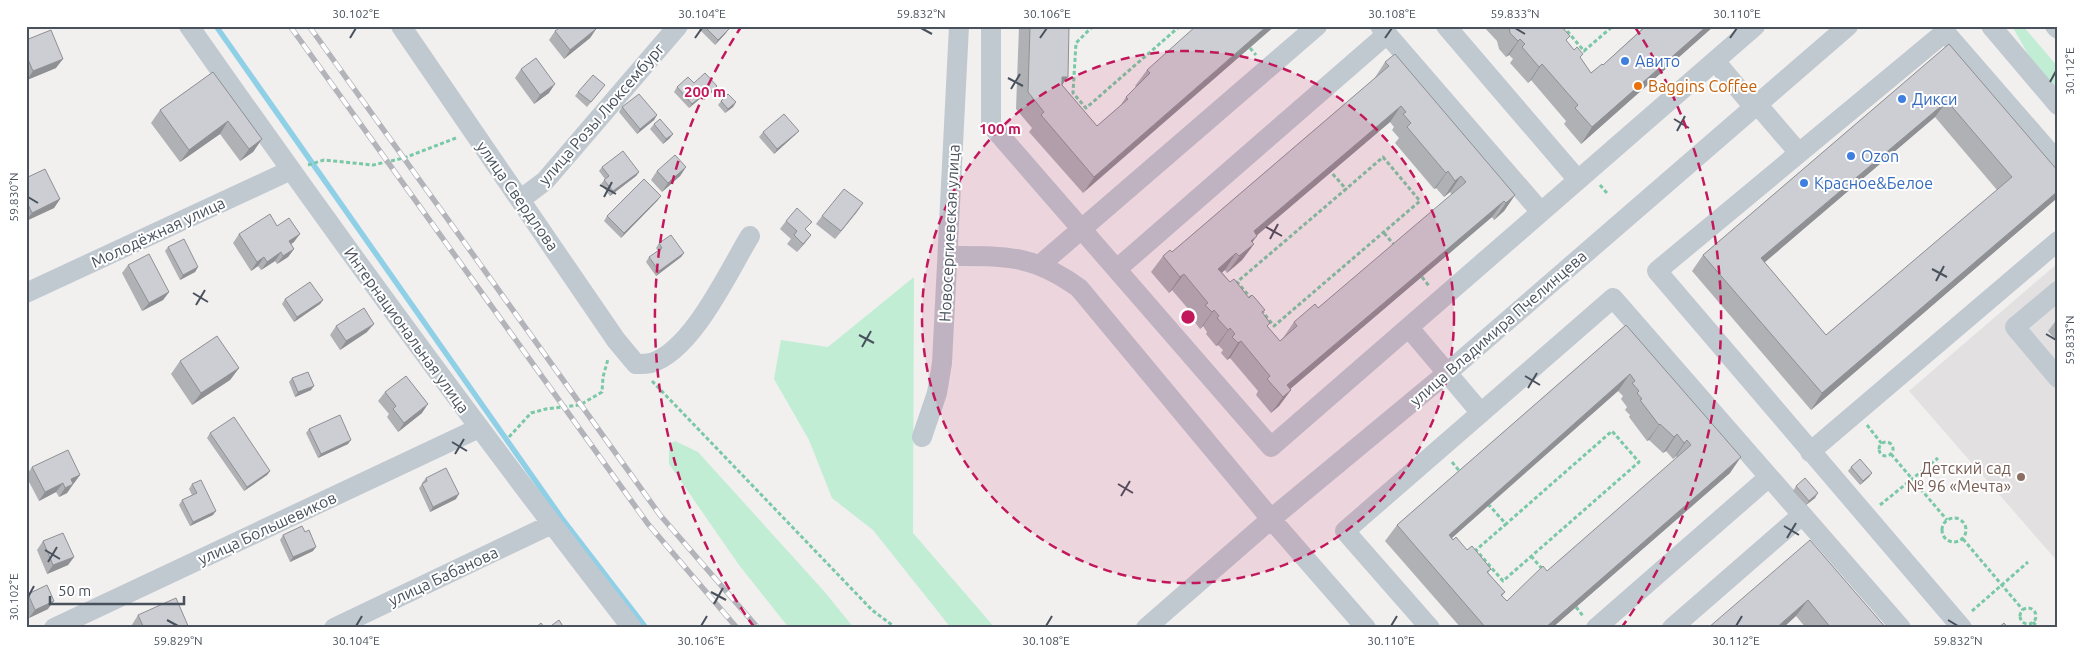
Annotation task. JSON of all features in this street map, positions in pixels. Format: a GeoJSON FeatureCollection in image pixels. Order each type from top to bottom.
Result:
{"type":"FeatureCollection","features":[{"type":"Feature","properties":{"kind":"street","name":"Интернациональная улица"},"geometry":{"type":"LineString","coordinates":[[189,26],[290,170],[479,428],[632,628]]}},
{"type":"Feature","properties":{"kind":"street","name":"улица Свердлова"},"geometry":{"type":"LineString","coordinates":[[401,26],[616,340],[636,364]]}},
{"type":"Feature","properties":{"kind":"street","name":"улица Розы Люксембург"},"geometry":{"type":"LineString","coordinates":[[521,199],[545,181],[678,26]]}},
{"type":"Feature","properties":{"kind":"street","name":"Новосергиевская улица"},"geometry":{"type":"LineString","coordinates":[[922,437],[937,393],[942,363],[949,256],[959,26]]}},
{"type":"Feature","properties":{"kind":"street"},"geometry":{"type":"LineString","coordinates":[[991,26],[991,125],[1271,447],[1755,26]]}},
{"type":"Feature","properties":{"kind":"street"},"geometry":{"type":"LineString","coordinates":[[1042,264],[1317,26]]}},
{"type":"Feature","properties":{"kind":"street"},"geometry":{"type":"LineString","coordinates":[[1446,26],[1578,180]]}},
{"type":"Feature","properties":{"kind":"street","name":"улица Владимира Пчелинцева"},"geometry":{"type":"LineString","coordinates":[[1146,628],[1271,519],[1447,373],[1848,26]]}},
{"type":"Feature","properties":{"kind":"street"},"geometry":{"type":"LineString","coordinates":[[1991,26],[2058,105]]}},
{"type":"Feature","properties":{"kind":"street"},"geometry":{"type":"LineString","coordinates":[[2055,26],[2058,29]]}},
{"type":"Feature","properties":{"kind":"street"},"geometry":{"type":"LineString","coordinates":[[1117,269],[1384,30],[1541,212]]}},
{"type":"Feature","properties":{"kind":"street"},"geometry":{"type":"LineString","coordinates":[[1960,626],[1657,271],[1945,32],[2058,162]]}},
{"type":"Feature","properties":{"kind":"street"},"geometry":{"type":"LineString","coordinates":[[1715,61],[1799,152]]}},
{"type":"Feature","properties":{"kind":"street","name":"Молодёжная улица"},"geometry":{"type":"LineString","coordinates":[[26,293],[290,170]]}},
{"type":"Feature","properties":{"kind":"street"},"geometry":{"type":"LineString","coordinates":[[636,364],[651,363],[668,354],[696,327],[750,236]]}},
{"type":"Feature","properties":{"kind":"street"},"geometry":{"type":"LineString","coordinates":[[1810,452],[2058,241]]}},
{"type":"Feature","properties":{"kind":"street"},"geometry":{"type":"LineString","coordinates":[[949,256],[1003,257],[1042,264],[1067,279],[1091,299],[1271,519],[1366,628]]}},
{"type":"Feature","properties":{"kind":"street"},"geometry":{"type":"LineString","coordinates":[[2058,291],[2015,327],[2058,378]]}},
{"type":"Feature","properties":{"kind":"street"},"geometry":{"type":"LineString","coordinates":[[1430,628],[1345,531],[1613,298],[1901,628]]}},
{"type":"Feature","properties":{"kind":"street"},"geometry":{"type":"LineString","coordinates":[[1409,328],[1481,413]]}},
{"type":"Feature","properties":{"kind":"street","name":"улица Большевиков"},"geometry":{"type":"LineString","coordinates":[[54,628],[479,428]]}},
{"type":"Feature","properties":{"kind":"street"},"geometry":{"type":"LineString","coordinates":[[1596,628],[1769,476]]}},
{"type":"Feature","properties":{"kind":"street"},"geometry":{"type":"LineString","coordinates":[[1672,628],[1802,514]]}},
{"type":"Feature","properties":{"kind":"street","name":"улица Бабанова"},"geometry":{"type":"LineString","coordinates":[[334,628],[552,524]]}},
{"type":"Feature","properties":{"kind":"path"},"geometry":{"type":"LineString","coordinates":[[1093,26],[1076,43],[1073,92],[1086,108],[1180,26]]}},
{"type":"Feature","properties":{"kind":"path"},"geometry":{"type":"LineString","coordinates":[[1563,26],[1584,52],[1614,26]]}},
{"type":"Feature","properties":{"kind":"path"},"geometry":{"type":"LineString","coordinates":[[290,170],[324,160],[373,165],[404,158],[473,131]]}},
{"type":"Feature","properties":{"kind":"path"},"geometry":{"type":"LineString","coordinates":[[1383,158],[1420,201],[1274,326],[1237,282],[1346,189],[1383,158]]}},
{"type":"Feature","properties":{"kind":"path"},"geometry":{"type":"LineString","coordinates":[[1332,172],[1346,189]]}},
{"type":"Feature","properties":{"kind":"path"},"geometry":{"type":"LineString","coordinates":[[1384,233],[1397,248]]}},
{"type":"Feature","properties":{"kind":"path"},"geometry":{"type":"LineString","coordinates":[[493,446],[498,446],[507,440],[531,413],[546,409],[564,409],[580,405],[602,392],[603,378],[616,340]]}},
{"type":"Feature","properties":{"kind":"path"},"geometry":{"type":"LineString","coordinates":[[636,364],[872,610],[896,628]]}},
{"type":"Feature","properties":{"kind":"path"},"geometry":{"type":"LineString","coordinates":[[1861,418],[1882,444],[1892,445],[1891,454],[1947,520]]}},
{"type":"Feature","properties":{"kind":"path"},"geometry":{"type":"LineString","coordinates":[[1612,431],[1639,462],[1502,581],[1476,550],[1506,524],[1612,431]]}},
{"type":"Feature","properties":{"kind":"path"},"geometry":{"type":"LineString","coordinates":[[1882,444],[1880,447],[1881,453],[1884,456],[1891,454]]}},
{"type":"Feature","properties":{"kind":"path"},"geometry":{"type":"LineString","coordinates":[[1866,517],[1938,458]]}},
{"type":"Feature","properties":{"kind":"path"},"geometry":{"type":"LineString","coordinates":[[1488,504],[1506,524]]}},
{"type":"Feature","properties":{"kind":"path"},"geometry":{"type":"LineString","coordinates":[[1952,518],[1962,520],[1967,530],[1963,539],[1954,542],[1945,538],[1942,529],[1947,520],[1952,518]]}},
{"type":"Feature","properties":{"kind":"path"},"geometry":{"type":"LineString","coordinates":[[1963,539],[2023,610]]}},
{"type":"Feature","properties":{"kind":"path"},"geometry":{"type":"LineString","coordinates":[[1531,556],[1548,576]]}},
{"type":"Feature","properties":{"kind":"path"},"geometry":{"type":"LineString","coordinates":[[1960,626],[2028,562]]}},
{"type":"Feature","properties":{"kind":"path"},"geometry":{"type":"LineString","coordinates":[[2023,610],[2027,609],[2034,612],[2036,615],[2033,622]]}},
{"type":"Feature","properties":{"kind":"path"},"geometry":{"type":"LineString","coordinates":[[2023,610],[2020,618],[2022,622],[2026,624],[2033,622]]}},
{"type":"Feature","properties":{"kind":"path"},"geometry":{"type":"LineString","coordinates":[[2033,622],[2038,628]]}},
{"type":"Feature","properties":{"kind":"shaded area","name":"Детский сад № 96 «Мечта»"},"geometry":{"type":"Polygon","coordinates":[[[2058,263],[2058,562],[1909,391],[2058,263]]]}},
{"type":"Feature","properties":{"kind":"green space"},"geometry":{"type":"Polygon","coordinates":[[[2012,26],[2023,26],[2058,67],[2058,93],[2036,68],[2012,26]]]}},
{"type":"Feature","properties":{"kind":"green space"},"geometry":{"type":"Polygon","coordinates":[[[914,277],[913,533],[995,628],[951,628],[873,530],[832,498],[809,440],[774,379],[781,340],[828,347],[914,277]]]}},
{"type":"Feature","properties":{"kind":"green space"},"geometry":{"type":"Polygon","coordinates":[[[675,441],[698,452],[823,590],[854,628],[789,628],[739,565],[669,464],[669,445],[675,441]]]}},
{"type":"Feature","properties":{"kind":"building"},"geometry":{"type":"Polygon","coordinates":[[[562,26],[594,26],[596,29],[570,50],[555,31],[562,26]]]}},
{"type":"Feature","properties":{"kind":"building"},"geometry":{"type":"Polygon","coordinates":[[[704,26],[727,26],[729,29],[718,40],[704,26]]]}},
{"type":"Feature","properties":{"kind":"building"},"geometry":{"type":"Polygon","coordinates":[[[1030,26],[1069,26],[1068,77],[1062,77],[1062,85],[1097,126],[1128,99],[1126,97],[1150,73],[1147,70],[1196,26],[1203,28],[1205,26],[1267,26],[1094,177],[1041,115],[1044,112],[1028,92],[1030,26]]]}},
{"type":"Feature","properties":{"kind":"building"},"geometry":{"type":"Polygon","coordinates":[[[1509,26],[1561,26],[1570,36],[1566,40],[1574,50],[1577,47],[1583,54],[1580,57],[1591,73],[1603,65],[1646,26],[1707,26],[1592,127],[1575,108],[1578,105],[1542,64],[1539,67],[1522,47],[1525,44],[1520,39],[1518,41],[1510,33],[1509,26]]]}},
{"type":"Feature","properties":{"kind":"building"},"geometry":{"type":"Polygon","coordinates":[[[51,30],[63,59],[33,71],[26,55],[26,40],[51,30]]]}},
{"type":"Feature","properties":{"kind":"building"},"geometry":{"type":"Polygon","coordinates":[[[1949,44],[2058,171],[2058,191],[1822,393],[1703,255],[1949,44]],[[1947,101],[1761,258],[1826,335],[2012,177],[1947,101]]]}},
{"type":"Feature","properties":{"kind":"building"},"geometry":{"type":"Polygon","coordinates":[[[1395,54],[1515,195],[1506,203],[1504,201],[1287,385],[1291,390],[1283,397],[1267,379],[1270,376],[1241,341],[1238,343],[1232,337],[1235,334],[1230,328],[1228,330],[1217,318],[1219,316],[1214,310],[1212,312],[1205,305],[1208,303],[1184,274],[1180,277],[1163,256],[1170,250],[1172,252],[1389,66],[1385,62],[1395,54]],[[1401,106],[1254,231],[1257,236],[1251,241],[1254,244],[1239,256],[1236,253],[1218,269],[1230,282],[1234,279],[1249,298],[1252,295],[1255,298],[1265,310],[1262,312],[1270,323],[1267,326],[1280,341],[1297,326],[1294,322],[1315,304],[1318,308],[1466,182],[1461,176],[1455,181],[1448,171],[1446,173],[1407,127],[1411,123],[1403,114],[1406,112],[1401,106]]]}},
{"type":"Feature","properties":{"kind":"building"},"geometry":{"type":"Polygon","coordinates":[[[536,58],[555,84],[540,95],[521,69],[536,58]]]}},
{"type":"Feature","properties":{"kind":"building"},"geometry":{"type":"Polygon","coordinates":[[[213,72],[262,139],[249,149],[228,121],[189,150],[160,110],[213,72]]]}},
{"type":"Feature","properties":{"kind":"building"},"geometry":{"type":"Polygon","coordinates":[[[705,73],[717,86],[692,104],[677,87],[688,77],[694,83],[705,73]]]}},
{"type":"Feature","properties":{"kind":"building"},"geometry":{"type":"Polygon","coordinates":[[[593,75],[605,85],[591,102],[578,92],[593,75]]]}},
{"type":"Feature","properties":{"kind":"building"},"geometry":{"type":"Polygon","coordinates":[[[639,94],[657,115],[640,129],[622,107],[639,94]]]}},
{"type":"Feature","properties":{"kind":"building"},"geometry":{"type":"Polygon","coordinates":[[[728,94],[736,102],[728,109],[721,101],[728,94]]]}},
{"type":"Feature","properties":{"kind":"building"},"geometry":{"type":"Polygon","coordinates":[[[784,114],[799,131],[777,149],[763,132],[784,114]]]}},
{"type":"Feature","properties":{"kind":"building"},"geometry":{"type":"Polygon","coordinates":[[[660,119],[673,134],[666,139],[654,124],[660,119]]]}},
{"type":"Feature","properties":{"kind":"building"},"geometry":{"type":"Polygon","coordinates":[[[623,151],[639,172],[613,191],[604,180],[609,176],[602,167],[623,151]]]}},
{"type":"Feature","properties":{"kind":"building"},"geometry":{"type":"Polygon","coordinates":[[[675,155],[686,167],[668,183],[657,171],[675,155]]]}},
{"type":"Feature","properties":{"kind":"building"},"geometry":{"type":"Polygon","coordinates":[[[45,169],[60,199],[32,213],[26,200],[26,178],[45,169]]]}},
{"type":"Feature","properties":{"kind":"building"},"geometry":{"type":"Polygon","coordinates":[[[644,179],[661,196],[624,233],[607,216],[644,179]]]}},
{"type":"Feature","properties":{"kind":"building"},"geometry":{"type":"Polygon","coordinates":[[[844,189],[863,203],[841,231],[822,216],[844,189]]]}},
{"type":"Feature","properties":{"kind":"building"},"geometry":{"type":"Polygon","coordinates":[[[797,208],[812,222],[805,229],[811,235],[803,244],[794,235],[797,231],[786,221],[797,208]]]}},
{"type":"Feature","properties":{"kind":"building"},"geometry":{"type":"Polygon","coordinates":[[[270,214],[277,226],[289,218],[300,234],[289,241],[294,249],[283,256],[281,252],[267,262],[264,257],[257,262],[239,234],[270,214]]]}},
{"type":"Feature","properties":{"kind":"building"},"geometry":{"type":"Polygon","coordinates":[[[671,235],[684,253],[659,271],[649,257],[662,248],[659,243],[671,235]]]}},
{"type":"Feature","properties":{"kind":"building"},"geometry":{"type":"Polygon","coordinates":[[[184,239],[198,267],[183,275],[168,247],[184,239]]]}},
{"type":"Feature","properties":{"kind":"building"},"geometry":{"type":"Polygon","coordinates":[[[149,254],[169,292],[149,303],[128,265],[149,254]]]}},
{"type":"Feature","properties":{"kind":"building"},"geometry":{"type":"Polygon","coordinates":[[[310,282],[323,300],[297,317],[285,299],[310,282]]]}},
{"type":"Feature","properties":{"kind":"building"},"geometry":{"type":"Polygon","coordinates":[[[364,308],[374,324],[346,341],[336,326],[364,308]]]}},
{"type":"Feature","properties":{"kind":"building"},"geometry":{"type":"Polygon","coordinates":[[[1626,325],[1741,457],[1545,628],[1486,628],[1397,525],[1626,325]],[[1630,374],[1449,535],[1453,540],[1456,537],[1467,550],[1472,546],[1491,569],[1487,572],[1505,592],[1501,595],[1507,601],[1543,566],[1547,571],[1691,445],[1687,440],[1684,443],[1677,434],[1674,437],[1659,425],[1640,400],[1642,399],[1637,393],[1639,391],[1632,383],[1635,381],[1630,374]]]}},
{"type":"Feature","properties":{"kind":"building"},"geometry":{"type":"Polygon","coordinates":[[[217,336],[239,368],[201,393],[180,361],[217,336]]]}},
{"type":"Feature","properties":{"kind":"building"},"geometry":{"type":"Polygon","coordinates":[[[308,372],[314,386],[298,392],[292,378],[308,372]]]}},
{"type":"Feature","properties":{"kind":"building"},"geometry":{"type":"Polygon","coordinates":[[[406,376],[428,404],[404,423],[393,409],[396,406],[385,392],[406,376]]]}},
{"type":"Feature","properties":{"kind":"building"},"geometry":{"type":"Polygon","coordinates":[[[340,415],[351,440],[321,454],[309,429],[340,415]]]}},
{"type":"Feature","properties":{"kind":"building"},"geometry":{"type":"Polygon","coordinates":[[[234,417],[270,471],[247,487],[210,433],[234,417]]]}},
{"type":"Feature","properties":{"kind":"building"},"geometry":{"type":"Polygon","coordinates":[[[68,450],[80,475],[71,479],[73,484],[65,488],[63,483],[45,492],[32,467],[68,450]]]}},
{"type":"Feature","properties":{"kind":"building"},"geometry":{"type":"Polygon","coordinates":[[[1860,459],[1872,473],[1863,481],[1851,467],[1860,459]]]}},
{"type":"Feature","properties":{"kind":"building"},"geometry":{"type":"Polygon","coordinates":[[[446,468],[459,494],[433,507],[422,484],[427,481],[426,478],[446,468]]]}},
{"type":"Feature","properties":{"kind":"building"},"geometry":{"type":"Polygon","coordinates":[[[1805,478],[1818,493],[1809,501],[1796,486],[1805,478]]]}},
{"type":"Feature","properties":{"kind":"building"},"geometry":{"type":"Polygon","coordinates":[[[201,480],[216,511],[193,522],[182,500],[197,493],[192,484],[201,480]]]}},
{"type":"Feature","properties":{"kind":"building"},"geometry":{"type":"Polygon","coordinates":[[[302,526],[305,532],[309,530],[316,547],[293,557],[283,535],[302,526]]]}},
{"type":"Feature","properties":{"kind":"building"},"geometry":{"type":"Polygon","coordinates":[[[63,533],[74,557],[53,565],[43,541],[63,533]]]}},
{"type":"Feature","properties":{"kind":"building"},"geometry":{"type":"Polygon","coordinates":[[[1810,540],[1886,628],[1831,628],[1808,600],[1776,628],[1708,628],[1810,540]]]}},
{"type":"Feature","properties":{"kind":"building"},"geometry":{"type":"Polygon","coordinates":[[[47,585],[54,601],[35,610],[28,594],[47,585]]]}},
{"type":"Feature","properties":{"kind":"building"},"geometry":{"type":"Polygon","coordinates":[[[176,598],[189,628],[144,628],[138,615],[176,598]]]}},
{"type":"Feature","properties":{"kind":"building"},"geometry":{"type":"Polygon","coordinates":[[[559,620],[564,628],[548,628],[559,620]]]}},
{"type":"Feature","properties":{"kind":"building"},"geometry":{"type":"Polygon","coordinates":[[[541,623],[545,628],[535,628],[541,623]]]}},
{"type":"Feature","properties":{"kind":"building"},"geometry":{"type":"Polygon","coordinates":[[[2004,623],[2008,628],[1998,628],[2004,623]]]}},
{"type":"Feature","properties":{"kind":"waterway"},"geometry":{"type":"LineString","coordinates":[[216,26],[563,520],[646,628]]}},
{"type":"Feature","properties":{"kind":"railway"},"geometry":{"type":"LineString","coordinates":[[290,26],[648,524],[737,628]]}},
{"type":"Feature","properties":{"kind":"railway"},"geometry":{"type":"LineString","coordinates":[[309,26],[660,515],[758,628]]}},
{"type":"Feature","properties":{"kind":"place","name":"Авито"},"geometry":{"type":"Point","coordinates":[1625,61]}},
{"type":"Feature","properties":{"kind":"place","name":"Baggins Coffee"},"geometry":{"type":"Point","coordinates":[1638,86]}},
{"type":"Feature","properties":{"kind":"place","name":"Дикси"},"geometry":{"type":"Point","coordinates":[1902,99]}},
{"type":"Feature","properties":{"kind":"place","name":"Ozon"},"geometry":{"type":"Point","coordinates":[1851,156]}},
{"type":"Feature","properties":{"kind":"place","name":"Красное&Белое"},"geometry":{"type":"Point","coordinates":[1804,183]}},
{"type":"Feature","properties":{"kind":"place","name":"Детский сад № 96 «Мечта»"},"geometry":{"type":"Point","coordinates":[2021,477]}}]}
